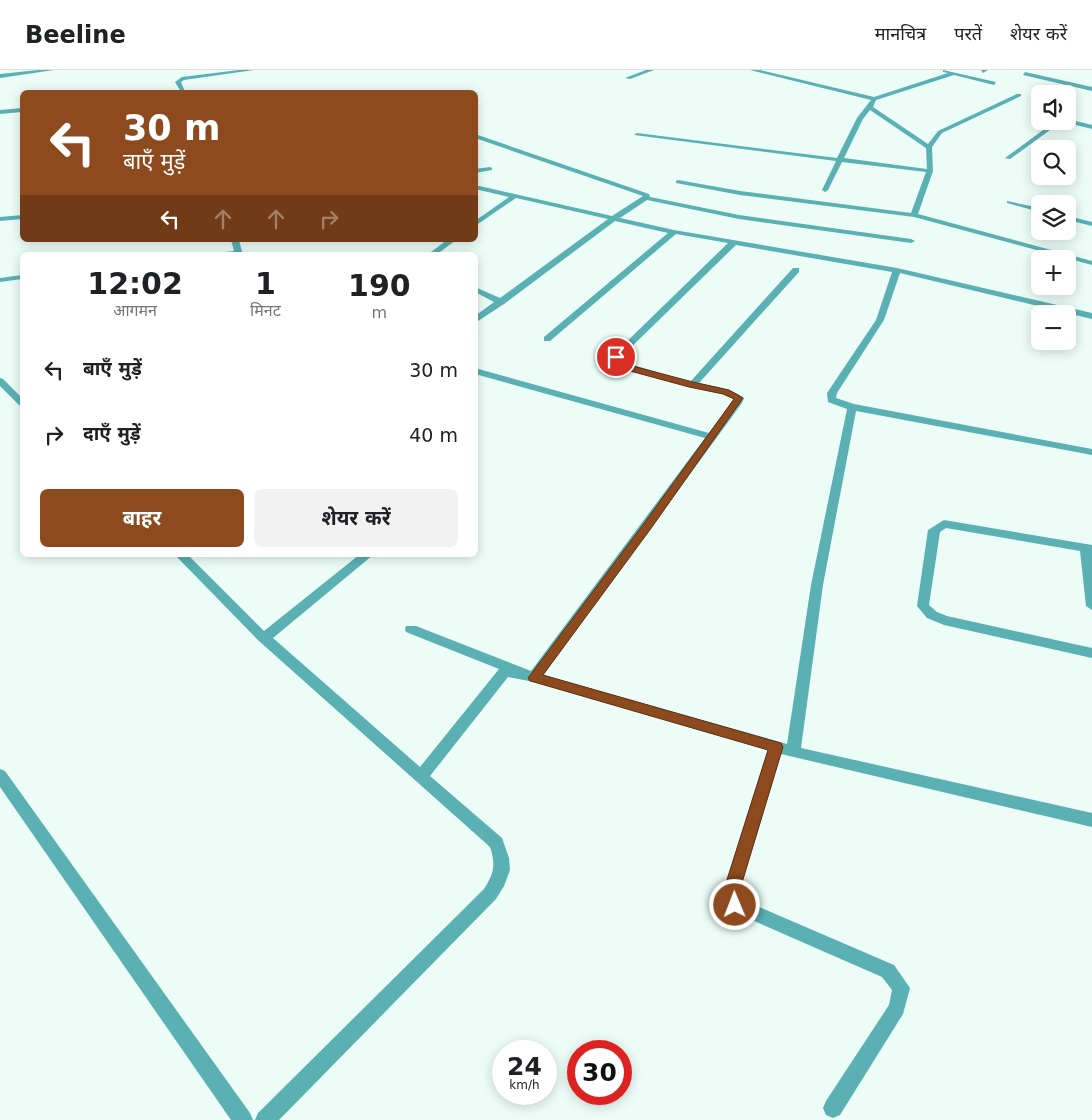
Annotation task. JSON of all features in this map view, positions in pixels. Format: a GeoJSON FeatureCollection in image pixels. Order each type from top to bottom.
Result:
{"type":"FeatureCollection","features":[{"type":"Feature","properties":{"kind":"street"},"geometry":{"type":"LineString","coordinates":[[0,76],[52,70]]}},
{"type":"Feature","properties":{"kind":"street"},"geometry":{"type":"LineString","coordinates":[[182,90],[178,82],[182,79],[251,70]]}},
{"type":"Feature","properties":{"kind":"street"},"geometry":{"type":"LineString","coordinates":[[628,78],[651,70]]}},
{"type":"Feature","properties":{"kind":"street"},"geometry":{"type":"LineString","coordinates":[[753,70],[874,99],[954,73]]}},
{"type":"Feature","properties":{"kind":"street"},"geometry":{"type":"LineString","coordinates":[[942,70],[994,83]]}},
{"type":"Feature","properties":{"kind":"street"},"geometry":{"type":"LineString","coordinates":[[1025,74],[1092,89]]}},
{"type":"Feature","properties":{"kind":"street"},"geometry":{"type":"LineString","coordinates":[[929,147],[940,132],[1019,95]]}},
{"type":"Feature","properties":{"kind":"street"},"geometry":{"type":"LineString","coordinates":[[825,190],[862,113],[870,107],[874,99]]}},
{"type":"Feature","properties":{"kind":"street"},"geometry":{"type":"LineString","coordinates":[[870,107],[929,147],[931,154],[930,171],[914,215]]}},
{"type":"Feature","properties":{"kind":"street"},"geometry":{"type":"LineString","coordinates":[[0,112],[20,110]]}},
{"type":"Feature","properties":{"kind":"street"},"geometry":{"type":"LineString","coordinates":[[1008,158],[1056,123],[1064,122],[1092,127]]}},
{"type":"Feature","properties":{"kind":"street"},"geometry":{"type":"LineString","coordinates":[[637,135],[930,171]]}},
{"type":"Feature","properties":{"kind":"street"},"geometry":{"type":"LineString","coordinates":[[478,137],[644,192],[647,194],[646,198]]}},
{"type":"Feature","properties":{"kind":"street"},"geometry":{"type":"LineString","coordinates":[[478,171],[490,170]]}},
{"type":"Feature","properties":{"kind":"street"},"geometry":{"type":"LineString","coordinates":[[678,182],[740,193],[914,215],[1092,263]]}},
{"type":"Feature","properties":{"kind":"street"},"geometry":{"type":"LineString","coordinates":[[478,188],[674,232],[897,270],[1092,316]]}},
{"type":"Feature","properties":{"kind":"street"},"geometry":{"type":"LineString","coordinates":[[478,222],[516,195]]}},
{"type":"Feature","properties":{"kind":"street"},"geometry":{"type":"LineString","coordinates":[[478,318],[614,218],[646,198],[739,217],[911,241]]}},
{"type":"Feature","properties":{"kind":"street"},"geometry":{"type":"LineString","coordinates":[[1009,202],[1031,208]]}},
{"type":"Feature","properties":{"kind":"street"},"geometry":{"type":"LineString","coordinates":[[0,219],[20,217]]}},
{"type":"Feature","properties":{"kind":"street"},"geometry":{"type":"LineString","coordinates":[[1076,220],[1092,224]]}},
{"type":"Feature","properties":{"kind":"street"},"geometry":{"type":"LineString","coordinates":[[547,339],[674,232]]}},
{"type":"Feature","properties":{"kind":"street"},"geometry":{"type":"LineString","coordinates":[[435,252],[449,242]]}},
{"type":"Feature","properties":{"kind":"street"},"geometry":{"type":"LineString","coordinates":[[534,678],[739,398],[726,392],[692,385],[622,366],[615,362],[616,357],[734,243]]}},
{"type":"Feature","properties":{"kind":"street"},"geometry":{"type":"LineString","coordinates":[[692,385],[796,270]]}},
{"type":"Feature","properties":{"kind":"street"},"geometry":{"type":"LineString","coordinates":[[897,270],[880,320],[832,393],[831,400],[852,407],[1092,452]]}},
{"type":"Feature","properties":{"kind":"street"},"geometry":{"type":"LineString","coordinates":[[0,280],[20,277]]}},
{"type":"Feature","properties":{"kind":"street"},"geometry":{"type":"LineString","coordinates":[[478,290],[501,302]]}},
{"type":"Feature","properties":{"kind":"street"},"geometry":{"type":"LineString","coordinates":[[478,372],[712,437]]}},
{"type":"Feature","properties":{"kind":"street"},"geometry":{"type":"LineString","coordinates":[[0,381],[20,401]]}},
{"type":"Feature","properties":{"kind":"street"},"geometry":{"type":"LineString","coordinates":[[793,752],[818,585],[852,407]]}},
{"type":"Feature","properties":{"kind":"street"},"geometry":{"type":"LineString","coordinates":[[1092,606],[1089,548],[944,524],[934,530],[923,606],[932,615],[944,620],[1092,653]]}},
{"type":"Feature","properties":{"kind":"street"},"geometry":{"type":"LineString","coordinates":[[183,557],[264,638],[496,843],[503,860],[502,876],[490,894],[265,1120]]}},
{"type":"Feature","properties":{"kind":"street"},"geometry":{"type":"LineString","coordinates":[[264,638],[365,557]]}},
{"type":"Feature","properties":{"kind":"street"},"geometry":{"type":"LineString","coordinates":[[411,629],[534,678]]}},
{"type":"Feature","properties":{"kind":"street"},"geometry":{"type":"LineString","coordinates":[[421,776],[505,671],[793,752],[1092,820]]}},
{"type":"Feature","properties":{"kind":"street"},"geometry":{"type":"LineString","coordinates":[[776,747],[733,886],[735,905],[888,971],[902,988],[897,1008],[833,1108]]}},
{"type":"Feature","properties":{"kind":"street"},"geometry":{"type":"LineString","coordinates":[[0,775],[243,1120]]}},
{"type":"Feature","properties":{"kind":"route"},"geometry":{"type":"LineString","coordinates":[[616,357],[615,362],[622,366],[726,392],[739,398],[617,568],[534,678],[776,747],[733,886],[735,905]]}}]}
